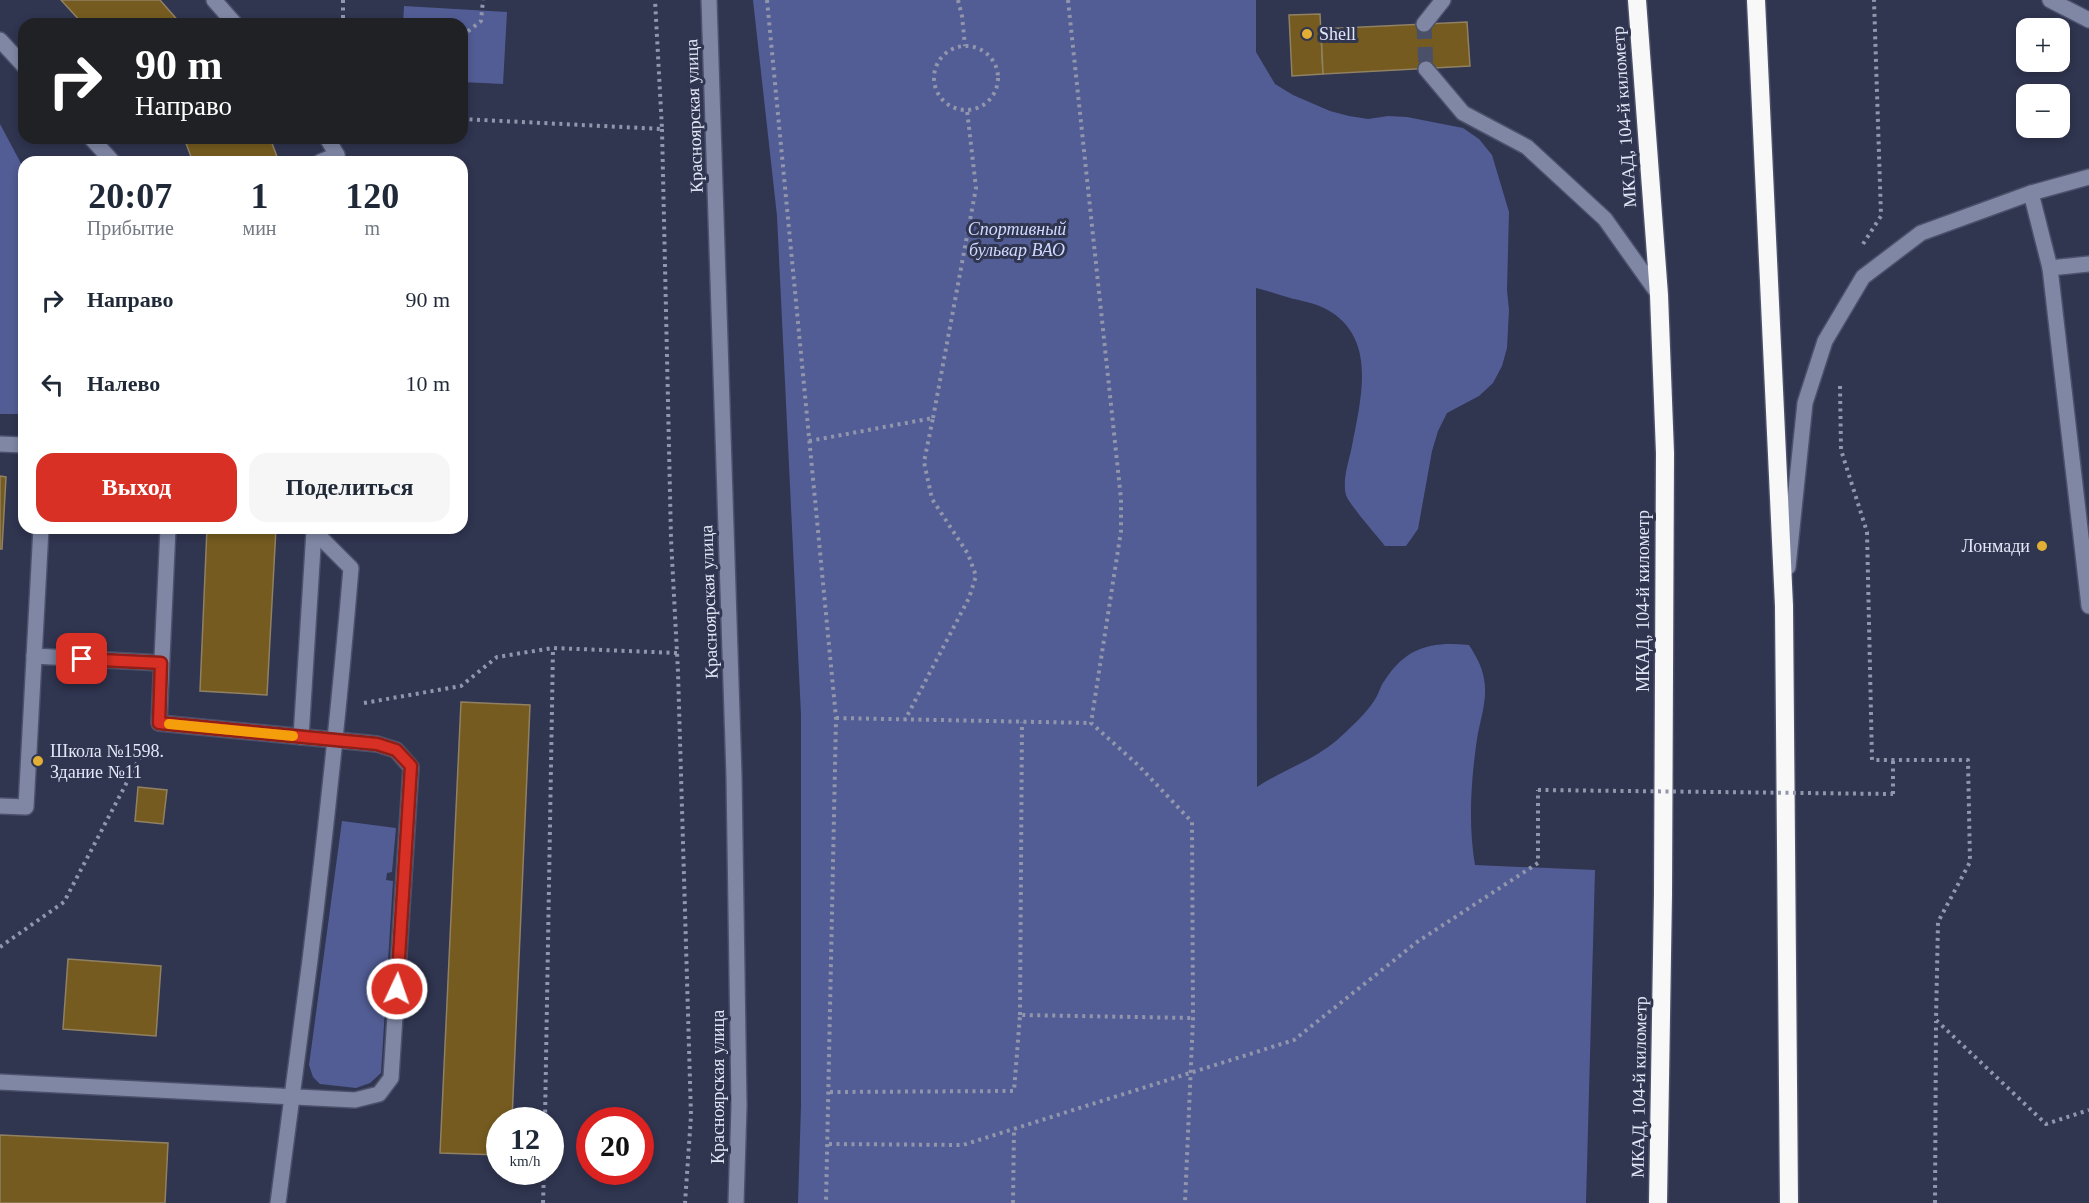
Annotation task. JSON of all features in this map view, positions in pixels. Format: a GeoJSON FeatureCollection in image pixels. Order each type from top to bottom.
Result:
{"type":"FeatureCollection","features":[{"type":"Feature","properties":{"kind":"highway","name":"МКАД, 104-й километр"},"geometry":{"type":"LineString","coordinates":[[1637,0],[1659,295],[1665,477],[1663,894],[1658,1203]]}},
{"type":"Feature","properties":{"kind":"highway"},"geometry":{"type":"LineString","coordinates":[[1756,0],[1784,606],[1789,1203]]}},
{"type":"Feature","properties":{"kind":"street"},"geometry":{"type":"LineString","coordinates":[[214,0],[230,18]]}},
{"type":"Feature","properties":{"kind":"street","name":"Красноярская улица"},"geometry":{"type":"LineString","coordinates":[[709,0],[734,776],[739,1106],[736,1203]]}},
{"type":"Feature","properties":{"kind":"street"},"geometry":{"type":"LineString","coordinates":[[1424,24],[1443,0]]}},
{"type":"Feature","properties":{"kind":"street"},"geometry":{"type":"LineString","coordinates":[[2050,0],[2089,20]]}},
{"type":"Feature","properties":{"kind":"street"},"geometry":{"type":"LineString","coordinates":[[0,40],[18,60]]}},
{"type":"Feature","properties":{"kind":"street"},"geometry":{"type":"LineString","coordinates":[[1426,69],[1463,113],[1527,147],[1605,219],[1659,295]]}},
{"type":"Feature","properties":{"kind":"street"},"geometry":{"type":"LineString","coordinates":[[96,144],[108,156]]}},
{"type":"Feature","properties":{"kind":"street"},"geometry":{"type":"LineString","coordinates":[[1784,606],[1806,403],[1825,341],[1863,277],[1921,233],[2031,193],[2089,177]]}},
{"type":"Feature","properties":{"kind":"street"},"geometry":{"type":"LineString","coordinates":[[2031,193],[2050,268],[2089,606]]}},
{"type":"Feature","properties":{"kind":"street"},"geometry":{"type":"LineString","coordinates":[[2050,268],[2089,264]]}},
{"type":"Feature","properties":{"kind":"street"},"geometry":{"type":"LineString","coordinates":[[0,444],[18,445]]}},
{"type":"Feature","properties":{"kind":"street"},"geometry":{"type":"LineString","coordinates":[[0,806],[26,807],[42,534]]}},
{"type":"Feature","properties":{"kind":"street"},"geometry":{"type":"LineString","coordinates":[[0,1082],[355,1100],[379,1094],[391,1078],[411,766],[396,750],[377,744],[159,723],[168,534]]}},
{"type":"Feature","properties":{"kind":"street"},"geometry":{"type":"LineString","coordinates":[[301,737],[314,534]]}},
{"type":"Feature","properties":{"kind":"street"},"geometry":{"type":"LineString","coordinates":[[278,1203],[340,707],[351,568],[318,534]]}},
{"type":"Feature","properties":{"kind":"street"},"geometry":{"type":"LineString","coordinates":[[34,656],[161,663]]}},
{"type":"Feature","properties":{"kind":"path"},"geometry":{"type":"LineString","coordinates":[[343,0],[343,18]]}},
{"type":"Feature","properties":{"kind":"path"},"geometry":{"type":"LineString","coordinates":[[468,31],[481,21],[483,0]]}},
{"type":"Feature","properties":{"kind":"path"},"geometry":{"type":"LineString","coordinates":[[655,0],[662,129],[671,539],[677,653],[691,1116],[686,1203]]}},
{"type":"Feature","properties":{"kind":"path"},"geometry":{"type":"LineString","coordinates":[[767,0],[836,718],[826,1203]]}},
{"type":"Feature","properties":{"kind":"path"},"geometry":{"type":"LineString","coordinates":[[958,0],[965,46]]}},
{"type":"Feature","properties":{"kind":"path"},"geometry":{"type":"LineString","coordinates":[[1068,0],[1121,499],[1121,531],[1091,723]]}},
{"type":"Feature","properties":{"kind":"path"},"geometry":{"type":"LineString","coordinates":[[1863,277],[1863,242],[1881,216],[1874,0]]}},
{"type":"Feature","properties":{"kind":"path"},"geometry":{"type":"LineString","coordinates":[[965,46],[980,49],[989,55],[998,73],[998,84],[994,94],[987,102],[968,110],[947,104],[939,96],[934,76],[936,65],[942,56],[950,50],[965,46]]}},
{"type":"Feature","properties":{"kind":"path"},"geometry":{"type":"LineString","coordinates":[[905,720],[969,598],[975,576],[968,554],[932,499],[924,462],[976,188],[968,110]]}},
{"type":"Feature","properties":{"kind":"path"},"geometry":{"type":"LineString","coordinates":[[468,119],[662,129]]}},
{"type":"Feature","properties":{"kind":"path"},"geometry":{"type":"LineString","coordinates":[[1840,382],[1842,450],[1867,532],[1872,760],[1968,760],[1970,862],[1938,922],[1935,1203]]}},
{"type":"Feature","properties":{"kind":"path"},"geometry":{"type":"LineString","coordinates":[[809,441],[933,418]]}},
{"type":"Feature","properties":{"kind":"path"},"geometry":{"type":"LineString","coordinates":[[340,707],[460,686],[496,657],[554,648],[677,653]]}},
{"type":"Feature","properties":{"kind":"path"},"geometry":{"type":"LineString","coordinates":[[544,1107],[554,648]]}},
{"type":"Feature","properties":{"kind":"path"},"geometry":{"type":"LineString","coordinates":[[836,718],[1091,723],[1139,766],[1192,822],[1191,1073],[1185,1203]]}},
{"type":"Feature","properties":{"kind":"path"},"geometry":{"type":"LineString","coordinates":[[830,1092],[1014,1091],[1020,1015],[1022,722]]}},
{"type":"Feature","properties":{"kind":"path"},"geometry":{"type":"LineString","coordinates":[[0,947],[64,902],[159,723]]}},
{"type":"Feature","properties":{"kind":"path"},"geometry":{"type":"LineString","coordinates":[[828,1144],[963,1145],[1294,1040],[1417,942],[1538,863],[1538,790],[1893,794],[1893,761]]}},
{"type":"Feature","properties":{"kind":"path"},"geometry":{"type":"LineString","coordinates":[[1020,1015],[1192,1018]]}},
{"type":"Feature","properties":{"kind":"path"},"geometry":{"type":"LineString","coordinates":[[1936,1020],[2046,1124],[2089,1110]]}},
{"type":"Feature","properties":{"kind":"path"},"geometry":{"type":"LineString","coordinates":[[1013,1203],[1014,1129]]}},
{"type":"Feature","properties":{"kind":"path"},"geometry":{"type":"LineString","coordinates":[[543,1203],[544,1185]]}},
{"type":"Feature","properties":{"kind":"green space","name":"Спортивный бульвар ВАО"},"geometry":{"type":"Polygon","coordinates":[[[753,0],[1256,0],[1256,52],[1275,84],[1293,95],[1330,111],[1349,116],[1368,119],[1388,116],[1407,117],[1463,128],[1479,139],[1492,155],[1509,212],[1507,348],[1502,366],[1493,383],[1479,396],[1447,413],[1432,451],[1418,529],[1406,546],[1385,546],[1346,495],[1345,477],[1356,427],[1362,370],[1353,335],[1342,321],[1326,309],[1256,288],[1257,787],[1336,741],[1366,712],[1383,682],[1393,669],[1411,653],[1443,644],[1469,645],[1480,665],[1485,687],[1472,786],[1471,818],[1475,865],[1595,870],[1586,1203],[798,1203],[801,1105],[801,715],[777,216],[753,0]]]}},
{"type":"Feature","properties":{"kind":"green space"},"geometry":{"type":"Polygon","coordinates":[[[404,6],[507,12],[503,84],[468,82],[468,18],[403,18],[404,6]]]}},
{"type":"Feature","properties":{"kind":"green space"},"geometry":{"type":"Polygon","coordinates":[[[0,124],[18,158],[18,414],[0,414],[0,124]]]}},
{"type":"Feature","properties":{"kind":"green space"},"geometry":{"type":"Polygon","coordinates":[[[342,821],[396,828],[392,872],[387,873],[386,880],[393,881],[381,1073],[370,1083],[356,1088],[320,1084],[313,1077],[309,1065],[342,821]]]}},
{"type":"Feature","properties":{"kind":"building"},"geometry":{"type":"Polygon","coordinates":[[[61,0],[160,0],[176,18],[78,18],[61,0]]]}},
{"type":"Feature","properties":{"kind":"building"},"geometry":{"type":"Polygon","coordinates":[[[1320,14],[1323,74],[1292,76],[1289,15],[1320,14]]]}},
{"type":"Feature","properties":{"kind":"building"},"geometry":{"type":"Polygon","coordinates":[[[1467,22],[1470,66],[1323,74],[1321,29],[1467,22]]]}},
{"type":"Feature","properties":{"kind":"building"},"geometry":{"type":"Polygon","coordinates":[[[186,144],[272,144],[277,156],[191,156],[186,144]]]}},
{"type":"Feature","properties":{"kind":"building"},"geometry":{"type":"Polygon","coordinates":[[[0,476],[6,477],[2,549],[0,549],[0,476]]]}},
{"type":"Feature","properties":{"kind":"building"},"geometry":{"type":"Polygon","coordinates":[[[207,534],[276,534],[267,695],[200,691],[207,534]]]}},
{"type":"Feature","properties":{"kind":"building"},"geometry":{"type":"Polygon","coordinates":[[[461,702],[530,705],[513,1107],[486,1107],[486,1155],[440,1153],[461,702]]]}},
{"type":"Feature","properties":{"kind":"building"},"geometry":{"type":"Polygon","coordinates":[[[138,787],[167,790],[163,824],[135,821],[138,787]]]}},
{"type":"Feature","properties":{"kind":"building"},"geometry":{"type":"Polygon","coordinates":[[[68,959],[161,966],[156,1036],[63,1029],[68,959]]]}},
{"type":"Feature","properties":{"kind":"building"},"geometry":{"type":"Polygon","coordinates":[[[0,1135],[168,1143],[165,1203],[0,1203],[0,1135]]]}},
{"type":"Feature","properties":{"kind":"tunnel"},"geometry":{"type":"LineString","coordinates":[[1424,24],[1426,69]]}},
{"type":"Feature","properties":{"kind":"slow traffic"},"geometry":{"type":"LineString","coordinates":[[169,724],[293,736]]}},
{"type":"Feature","properties":{"kind":"place","name":"Shell"},"geometry":{"type":"Point","coordinates":[1307,34]}},
{"type":"Feature","properties":{"kind":"place","name":"Лонмади"},"geometry":{"type":"Point","coordinates":[2042,546]}},
{"type":"Feature","properties":{"kind":"place","name":"Школа №1598. Здание №11"},"geometry":{"type":"Point","coordinates":[38,761]}},
{"type":"Feature","properties":{"kind":"route"},"geometry":{"type":"LineString","coordinates":[[82,659],[161,663],[159,723],[377,744],[396,750],[411,766],[397,989]]}}]}
